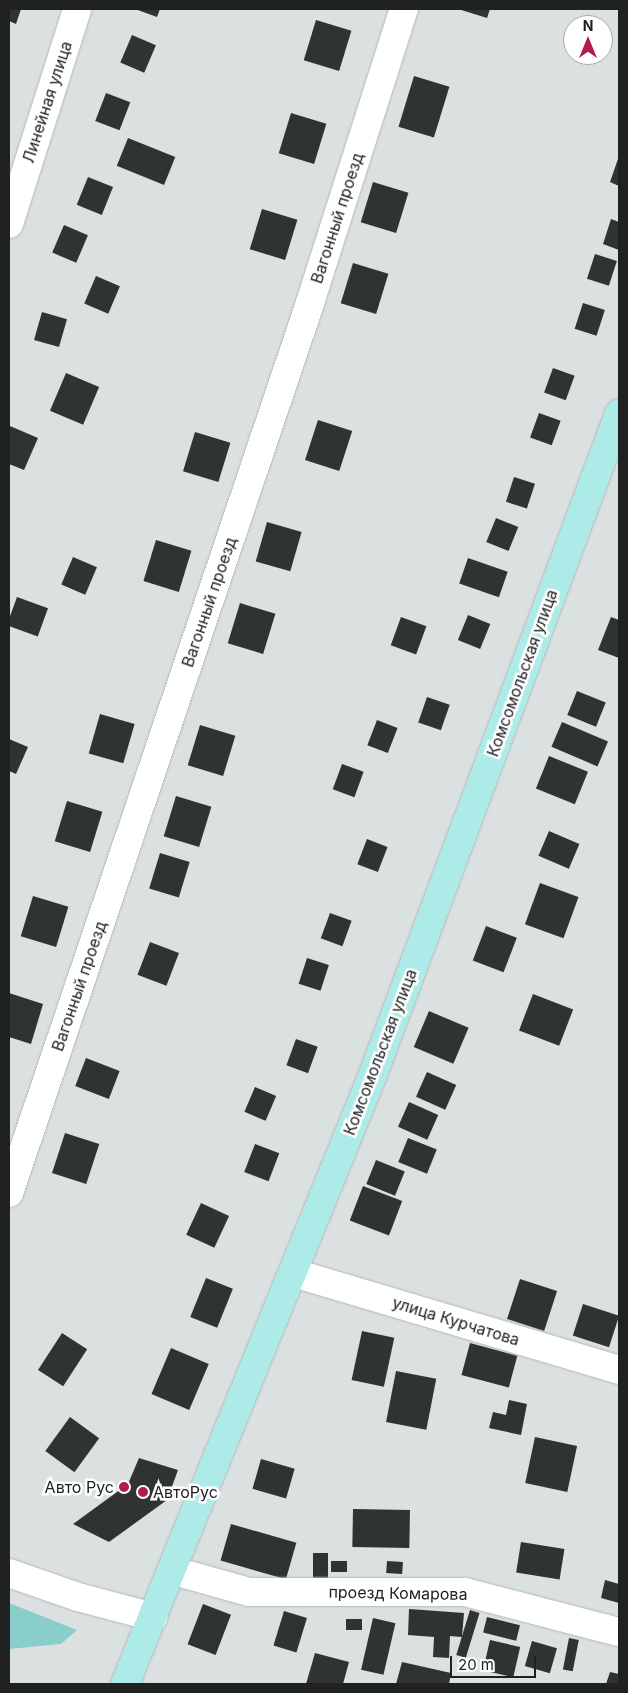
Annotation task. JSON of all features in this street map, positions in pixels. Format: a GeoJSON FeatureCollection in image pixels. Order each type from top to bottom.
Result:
{"type":"FeatureCollection","features":[{"type":"Feature","properties":{"kind":"main road","name":"Комсомольская улица"},"geometry":{"type":"LineString","coordinates":[[125,1684],[174,1571],[372,1076],[619,414]]}},
{"type":"Feature","properties":{"kind":"street","name":"Линейная улица"},"geometry":{"type":"LineString","coordinates":[[9,224],[77,9]]}},
{"type":"Feature","properties":{"kind":"street","name":"Вагонный проезд"},"geometry":{"type":"LineString","coordinates":[[9,1194],[307,313],[404,9]]}},
{"type":"Feature","properties":{"kind":"street","name":"улица Курчатова"},"geometry":{"type":"LineString","coordinates":[[294,1273],[619,1370]]}},
{"type":"Feature","properties":{"kind":"street","name":"проезд Комарова"},"geometry":{"type":"LineString","coordinates":[[174,1571],[249,1592],[465,1592],[619,1632]]}},
{"type":"Feature","properties":{"kind":"street"},"geometry":{"type":"LineString","coordinates":[[9,1572],[78,1597],[153,1617]]}},
{"type":"Feature","properties":{"kind":"shaded area"},"geometry":{"type":"Polygon","coordinates":[[[9,1603],[77,1630],[61,1644],[9,1649],[9,1603]]]}},
{"type":"Feature","properties":{"kind":"building"},"geometry":{"type":"Polygon","coordinates":[[[9,9],[21,9],[16,24],[9,21],[9,9]]]}},
{"type":"Feature","properties":{"kind":"building"},"geometry":{"type":"Polygon","coordinates":[[[135,9],[160,9],[157,17],[135,9]]]}},
{"type":"Feature","properties":{"kind":"building"},"geometry":{"type":"Polygon","coordinates":[[[458,9],[490,9],[487,18],[458,9]]]}},
{"type":"Feature","properties":{"kind":"building"},"geometry":{"type":"Polygon","coordinates":[[[316,20],[351,31],[339,71],[304,60],[316,20]]]}},
{"type":"Feature","properties":{"kind":"building"},"geometry":{"type":"Polygon","coordinates":[[[132,35],[156,45],[144,73],[120,63],[132,35]]]}},
{"type":"Feature","properties":{"kind":"building"},"geometry":{"type":"Polygon","coordinates":[[[414,76],[449,87],[434,138],[399,127],[414,76]]]}},
{"type":"Feature","properties":{"kind":"building"},"geometry":{"type":"Polygon","coordinates":[[[106,93],[130,102],[120,130],[95,121],[106,93]]]}},
{"type":"Feature","properties":{"kind":"building"},"geometry":{"type":"Polygon","coordinates":[[[291,113],[326,124],[314,164],[279,153],[291,113]]]}},
{"type":"Feature","properties":{"kind":"building"},"geometry":{"type":"Polygon","coordinates":[[[128,138],[175,157],[164,185],[117,166],[128,138]]]}},
{"type":"Feature","properties":{"kind":"building"},"geometry":{"type":"Polygon","coordinates":[[[619,156],[619,186],[610,182],[619,156]]]}},
{"type":"Feature","properties":{"kind":"building"},"geometry":{"type":"Polygon","coordinates":[[[88,177],[113,187],[102,215],[77,205],[88,177]]]}},
{"type":"Feature","properties":{"kind":"building"},"geometry":{"type":"Polygon","coordinates":[[[373,182],[408,193],[396,233],[361,222],[373,182]]]}},
{"type":"Feature","properties":{"kind":"building"},"geometry":{"type":"Polygon","coordinates":[[[262,209],[297,220],[285,260],[250,249],[262,209]]]}},
{"type":"Feature","properties":{"kind":"building"},"geometry":{"type":"Polygon","coordinates":[[[611,219],[619,222],[619,250],[603,244],[611,219]]]}},
{"type":"Feature","properties":{"kind":"building"},"geometry":{"type":"Polygon","coordinates":[[[64,225],[88,235],[76,263],[52,253],[64,225]]]}},
{"type":"Feature","properties":{"kind":"building"},"geometry":{"type":"Polygon","coordinates":[[[595,254],[617,261],[609,286],[587,279],[595,254]]]}},
{"type":"Feature","properties":{"kind":"building"},"geometry":{"type":"Polygon","coordinates":[[[353,263],[388,274],[376,314],[341,303],[353,263]]]}},
{"type":"Feature","properties":{"kind":"building"},"geometry":{"type":"Polygon","coordinates":[[[96,276],[120,286],[108,314],[84,304],[96,276]]]}},
{"type":"Feature","properties":{"kind":"building"},"geometry":{"type":"Polygon","coordinates":[[[583,303],[605,310],[597,336],[575,329],[583,303]]]}},
{"type":"Feature","properties":{"kind":"building"},"geometry":{"type":"Polygon","coordinates":[[[42,312],[67,319],[59,347],[34,340],[42,312]]]}},
{"type":"Feature","properties":{"kind":"building"},"geometry":{"type":"Polygon","coordinates":[[[553,368],[575,376],[566,400],[544,392],[553,368]]]}},
{"type":"Feature","properties":{"kind":"building"},"geometry":{"type":"Polygon","coordinates":[[[66,373],[99,387],[83,425],[50,411],[66,373]]]}},
{"type":"Feature","properties":{"kind":"building"},"geometry":{"type":"Polygon","coordinates":[[[539,413],[561,421],[552,445],[530,437],[539,413]]]}},
{"type":"Feature","properties":{"kind":"building"},"geometry":{"type":"Polygon","coordinates":[[[318,420],[352,431],[339,471],[305,460],[318,420]]]}},
{"type":"Feature","properties":{"kind":"building"},"geometry":{"type":"Polygon","coordinates":[[[10,426],[38,438],[24,470],[9,464],[10,426]]]}},
{"type":"Feature","properties":{"kind":"building"},"geometry":{"type":"Polygon","coordinates":[[[195,432],[230,443],[218,482],[183,471],[195,432]]]}},
{"type":"Feature","properties":{"kind":"building"},"geometry":{"type":"Polygon","coordinates":[[[514,477],[535,484],[527,509],[506,502],[514,477]]]}},
{"type":"Feature","properties":{"kind":"building"},"geometry":{"type":"Polygon","coordinates":[[[496,518],[518,527],[509,551],[486,542],[496,518]]]}},
{"type":"Feature","properties":{"kind":"building"},"geometry":{"type":"Polygon","coordinates":[[[267,522],[302,532],[290,571],[256,561],[267,522]]]}},
{"type":"Feature","properties":{"kind":"building"},"geometry":{"type":"Polygon","coordinates":[[[156,540],[191,551],[179,592],[143,581],[156,540]]]}},
{"type":"Feature","properties":{"kind":"building"},"geometry":{"type":"Polygon","coordinates":[[[73,557],[97,567],[85,595],[61,585],[73,557]]]}},
{"type":"Feature","properties":{"kind":"building"},"geometry":{"type":"Polygon","coordinates":[[[468,558],[508,572],[499,597],[459,584],[468,558]]]}},
{"type":"Feature","properties":{"kind":"building"},"geometry":{"type":"Polygon","coordinates":[[[17,597],[48,608],[38,636],[9,626],[9,619],[17,597]]]}},
{"type":"Feature","properties":{"kind":"building"},"geometry":{"type":"Polygon","coordinates":[[[240,603],[275,614],[263,654],[228,643],[240,603]]]}},
{"type":"Feature","properties":{"kind":"building"},"geometry":{"type":"Polygon","coordinates":[[[468,615],[490,624],[480,649],[458,640],[468,615]]]}},
{"type":"Feature","properties":{"kind":"building"},"geometry":{"type":"Polygon","coordinates":[[[401,617],[426,626],[416,654],[391,645],[401,617]]]}},
{"type":"Feature","properties":{"kind":"building"},"geometry":{"type":"Polygon","coordinates":[[[611,617],[619,620],[619,658],[598,650],[611,617]]]}},
{"type":"Feature","properties":{"kind":"building"},"geometry":{"type":"Polygon","coordinates":[[[577,691],[606,703],[596,727],[567,715],[577,691]]]}},
{"type":"Feature","properties":{"kind":"building"},"geometry":{"type":"Polygon","coordinates":[[[427,697],[450,705],[441,730],[418,723],[427,697]]]}},
{"type":"Feature","properties":{"kind":"building"},"geometry":{"type":"Polygon","coordinates":[[[100,714],[135,724],[123,763],[89,753],[100,714]]]}},
{"type":"Feature","properties":{"kind":"building"},"geometry":{"type":"Polygon","coordinates":[[[377,720],[398,728],[388,753],[367,745],[377,720]]]}},
{"type":"Feature","properties":{"kind":"building"},"geometry":{"type":"Polygon","coordinates":[[[562,722],[608,742],[597,766],[551,747],[562,722]]]}},
{"type":"Feature","properties":{"kind":"building"},"geometry":{"type":"Polygon","coordinates":[[[200,725],[235,736],[223,776],[188,765],[200,725]]]}},
{"type":"Feature","properties":{"kind":"building"},"geometry":{"type":"Polygon","coordinates":[[[9,739],[28,747],[16,774],[9,771],[9,739]]]}},
{"type":"Feature","properties":{"kind":"building"},"geometry":{"type":"Polygon","coordinates":[[[549,756],[588,772],[575,804],[536,788],[549,756]]]}},
{"type":"Feature","properties":{"kind":"building"},"geometry":{"type":"Polygon","coordinates":[[[342,764],[364,772],[354,797],[333,789],[342,764]]]}},
{"type":"Feature","properties":{"kind":"building"},"geometry":{"type":"Polygon","coordinates":[[[176,796],[211,807],[199,847],[164,836],[176,796]]]}},
{"type":"Feature","properties":{"kind":"building"},"geometry":{"type":"Polygon","coordinates":[[[67,801],[102,812],[90,852],[55,841],[67,801]]]}},
{"type":"Feature","properties":{"kind":"building"},"geometry":{"type":"Polygon","coordinates":[[[549,831],[579,844],[569,869],[538,856],[549,831]]]}},
{"type":"Feature","properties":{"kind":"building"},"geometry":{"type":"Polygon","coordinates":[[[367,839],[388,847],[378,872],[357,864],[367,839]]]}},
{"type":"Feature","properties":{"kind":"building"},"geometry":{"type":"Polygon","coordinates":[[[160,853],[190,862],[179,897],[149,888],[160,853]]]}},
{"type":"Feature","properties":{"kind":"building"},"geometry":{"type":"Polygon","coordinates":[[[540,883],[579,897],[563,938],[525,924],[540,883]]]}},
{"type":"Feature","properties":{"kind":"building"},"geometry":{"type":"Polygon","coordinates":[[[33,896],[68,907],[56,947],[21,936],[33,896]]]}},
{"type":"Feature","properties":{"kind":"building"},"geometry":{"type":"Polygon","coordinates":[[[330,913],[352,921],[342,946],[321,938],[330,913]]]}},
{"type":"Feature","properties":{"kind":"building"},"geometry":{"type":"Polygon","coordinates":[[[486,926],[517,938],[504,972],[473,961],[486,926]]]}},
{"type":"Feature","properties":{"kind":"building"},"geometry":{"type":"Polygon","coordinates":[[[150,942],[179,953],[166,986],[137,975],[150,942]]]}},
{"type":"Feature","properties":{"kind":"building"},"geometry":{"type":"Polygon","coordinates":[[[307,958],[329,965],[321,991],[299,984],[307,958]]]}},
{"type":"Feature","properties":{"kind":"building"},"geometry":{"type":"Polygon","coordinates":[[[9,993],[43,1004],[31,1044],[9,1037],[9,993]]]}},
{"type":"Feature","properties":{"kind":"building"},"geometry":{"type":"Polygon","coordinates":[[[533,994],[573,1009],[559,1046],[519,1030],[533,994]]]}},
{"type":"Feature","properties":{"kind":"building"},"geometry":{"type":"Polygon","coordinates":[[[429,1011],[469,1028],[453,1064],[414,1047],[429,1011]]]}},
{"type":"Feature","properties":{"kind":"building"},"geometry":{"type":"Polygon","coordinates":[[[296,1039],[318,1047],[308,1073],[286,1065],[296,1039]]]}},
{"type":"Feature","properties":{"kind":"building"},"geometry":{"type":"Polygon","coordinates":[[[86,1058],[120,1071],[109,1099],[75,1086],[86,1058]]]}},
{"type":"Feature","properties":{"kind":"building"},"geometry":{"type":"Polygon","coordinates":[[[427,1072],[456,1085],[445,1110],[416,1097],[427,1072]]]}},
{"type":"Feature","properties":{"kind":"building"},"geometry":{"type":"Polygon","coordinates":[[[255,1087],[276,1096],[266,1121],[244,1112],[255,1087]]]}},
{"type":"Feature","properties":{"kind":"building"},"geometry":{"type":"Polygon","coordinates":[[[409,1102],[438,1115],[427,1140],[398,1127],[409,1102]]]}},
{"type":"Feature","properties":{"kind":"building"},"geometry":{"type":"Polygon","coordinates":[[[65,1133],[99,1144],[86,1184],[52,1173],[65,1133]]]}},
{"type":"Feature","properties":{"kind":"building"},"geometry":{"type":"Polygon","coordinates":[[[408,1138],[437,1150],[427,1174],[398,1162],[408,1138]]]}},
{"type":"Feature","properties":{"kind":"building"},"geometry":{"type":"Polygon","coordinates":[[[255,1144],[279,1153],[269,1181],[244,1172],[255,1144]]]}},
{"type":"Feature","properties":{"kind":"building"},"geometry":{"type":"Polygon","coordinates":[[[376,1160],[405,1172],[395,1196],[366,1184],[376,1160]]]}},
{"type":"Feature","properties":{"kind":"building"},"geometry":{"type":"Polygon","coordinates":[[[363,1186],[402,1201],[389,1236],[350,1221],[363,1186]]]}},
{"type":"Feature","properties":{"kind":"building"},"geometry":{"type":"Polygon","coordinates":[[[201,1203],[229,1216],[214,1248],[186,1235],[201,1203]]]}},
{"type":"Feature","properties":{"kind":"building"},"geometry":{"type":"Polygon","coordinates":[[[206,1278],[233,1289],[217,1328],[190,1317],[206,1278]]]}},
{"type":"Feature","properties":{"kind":"building"},"geometry":{"type":"Polygon","coordinates":[[[520,1279],[557,1291],[544,1331],[507,1319],[520,1279]]]}},
{"type":"Feature","properties":{"kind":"building"},"geometry":{"type":"Polygon","coordinates":[[[583,1304],[619,1316],[609,1347],[573,1335],[583,1304]]]}},
{"type":"Feature","properties":{"kind":"building"},"geometry":{"type":"Polygon","coordinates":[[[362,1331],[394,1338],[384,1387],[352,1380],[362,1331]]]}},
{"type":"Feature","properties":{"kind":"building"},"geometry":{"type":"Polygon","coordinates":[[[62,1333],[87,1349],[63,1386],[38,1370],[62,1333]]]}},
{"type":"Feature","properties":{"kind":"building"},"geometry":{"type":"Polygon","coordinates":[[[470,1343],[517,1356],[509,1388],[461,1375],[470,1343]]]}},
{"type":"Feature","properties":{"kind":"building"},"geometry":{"type":"Polygon","coordinates":[[[171,1348],[209,1364],[189,1410],[151,1394],[171,1348]]]}},
{"type":"Feature","properties":{"kind":"building"},"geometry":{"type":"Polygon","coordinates":[[[396,1371],[436,1379],[426,1430],[386,1422],[396,1371]]]}},
{"type":"Feature","properties":{"kind":"building"},"geometry":{"type":"Polygon","coordinates":[[[509,1400],[527,1404],[521,1435],[489,1428],[493,1412],[506,1415],[509,1400]]]}},
{"type":"Feature","properties":{"kind":"building"},"geometry":{"type":"Polygon","coordinates":[[[70,1417],[99,1438],[74,1472],[45,1451],[70,1417]]]}},
{"type":"Feature","properties":{"kind":"building"},"geometry":{"type":"Polygon","coordinates":[[[535,1437],[577,1446],[567,1492],[525,1483],[535,1437]]]}},
{"type":"Feature","properties":{"kind":"building","name":"АвтоРус"},"geometry":{"type":"Polygon","coordinates":[[[139,1458],[178,1470],[167,1500],[109,1542],[73,1524],[128,1484],[139,1458]]]}},
{"type":"Feature","properties":{"kind":"building"},"geometry":{"type":"Polygon","coordinates":[[[261,1459],[295,1469],[286,1498],[252,1489],[261,1459]]]}},
{"type":"Feature","properties":{"kind":"building"},"geometry":{"type":"Polygon","coordinates":[[[353,1509],[410,1510],[409,1548],[352,1547],[353,1509]]]}},
{"type":"Feature","properties":{"kind":"building"},"geometry":{"type":"Polygon","coordinates":[[[231,1524],[296,1543],[286,1579],[221,1561],[231,1524]]]}},
{"type":"Feature","properties":{"kind":"building"},"geometry":{"type":"Polygon","coordinates":[[[521,1542],[564,1549],[560,1580],[516,1573],[521,1542]]]}},
{"type":"Feature","properties":{"kind":"building"},"geometry":{"type":"Polygon","coordinates":[[[313,1553],[328,1553],[328,1582],[313,1582],[313,1553]]]}},
{"type":"Feature","properties":{"kind":"building"},"geometry":{"type":"Polygon","coordinates":[[[331,1561],[347,1561],[347,1572],[331,1572],[331,1561]]]}},
{"type":"Feature","properties":{"kind":"building"},"geometry":{"type":"Polygon","coordinates":[[[387,1561],[403,1562],[402,1574],[386,1573],[387,1561]]]}},
{"type":"Feature","properties":{"kind":"building"},"geometry":{"type":"Polygon","coordinates":[[[605,1580],[619,1584],[619,1603],[601,1598],[605,1580]]]}},
{"type":"Feature","properties":{"kind":"building"},"geometry":{"type":"Polygon","coordinates":[[[203,1604],[231,1615],[216,1655],[188,1644],[203,1604]]]}},
{"type":"Feature","properties":{"kind":"building"},"geometry":{"type":"Polygon","coordinates":[[[409,1609],[464,1613],[462,1637],[450,1636],[449,1658],[433,1657],[434,1637],[408,1635],[409,1609]]]}},
{"type":"Feature","properties":{"kind":"building"},"geometry":{"type":"Polygon","coordinates":[[[470,1610],[480,1613],[466,1658],[456,1655],[470,1610]]]}},
{"type":"Feature","properties":{"kind":"building"},"geometry":{"type":"Polygon","coordinates":[[[284,1611],[307,1618],[296,1652],[273,1645],[284,1611]]]}},
{"type":"Feature","properties":{"kind":"building"},"geometry":{"type":"Polygon","coordinates":[[[487,1617],[520,1625],[516,1641],[483,1633],[487,1617]]]}},
{"type":"Feature","properties":{"kind":"building"},"geometry":{"type":"Polygon","coordinates":[[[373,1618],[395,1623],[383,1675],[361,1670],[373,1618]]]}},
{"type":"Feature","properties":{"kind":"building"},"geometry":{"type":"Polygon","coordinates":[[[346,1619],[362,1619],[362,1630],[346,1630],[346,1619]]]}},
{"type":"Feature","properties":{"kind":"building"},"geometry":{"type":"Polygon","coordinates":[[[569,1638],[579,1640],[573,1671],[563,1669],[569,1638]]]}},
{"type":"Feature","properties":{"kind":"building"},"geometry":{"type":"Polygon","coordinates":[[[490,1640],[520,1647],[513,1677],[483,1670],[490,1640]]]}},
{"type":"Feature","properties":{"kind":"building"},"geometry":{"type":"Polygon","coordinates":[[[532,1641],[557,1648],[550,1673],[525,1666],[532,1641]]]}},
{"type":"Feature","properties":{"kind":"building"},"geometry":{"type":"Polygon","coordinates":[[[315,1653],[349,1662],[343,1684],[306,1684],[315,1653]]]}},
{"type":"Feature","properties":{"kind":"building"},"geometry":{"type":"Polygon","coordinates":[[[402,1662],[451,1673],[449,1684],[396,1684],[402,1662]]]}},
{"type":"Feature","properties":{"kind":"building"},"geometry":{"type":"Polygon","coordinates":[[[610,1672],[619,1674],[619,1684],[606,1684],[610,1672]]]}},
{"type":"Feature","properties":{"kind":"place","name":"Авто Рус"},"geometry":{"type":"Point","coordinates":[124,1487]}},
{"type":"Feature","properties":{"kind":"place","name":"АвтоРус"},"geometry":{"type":"Point","coordinates":[143,1492]}}]}
